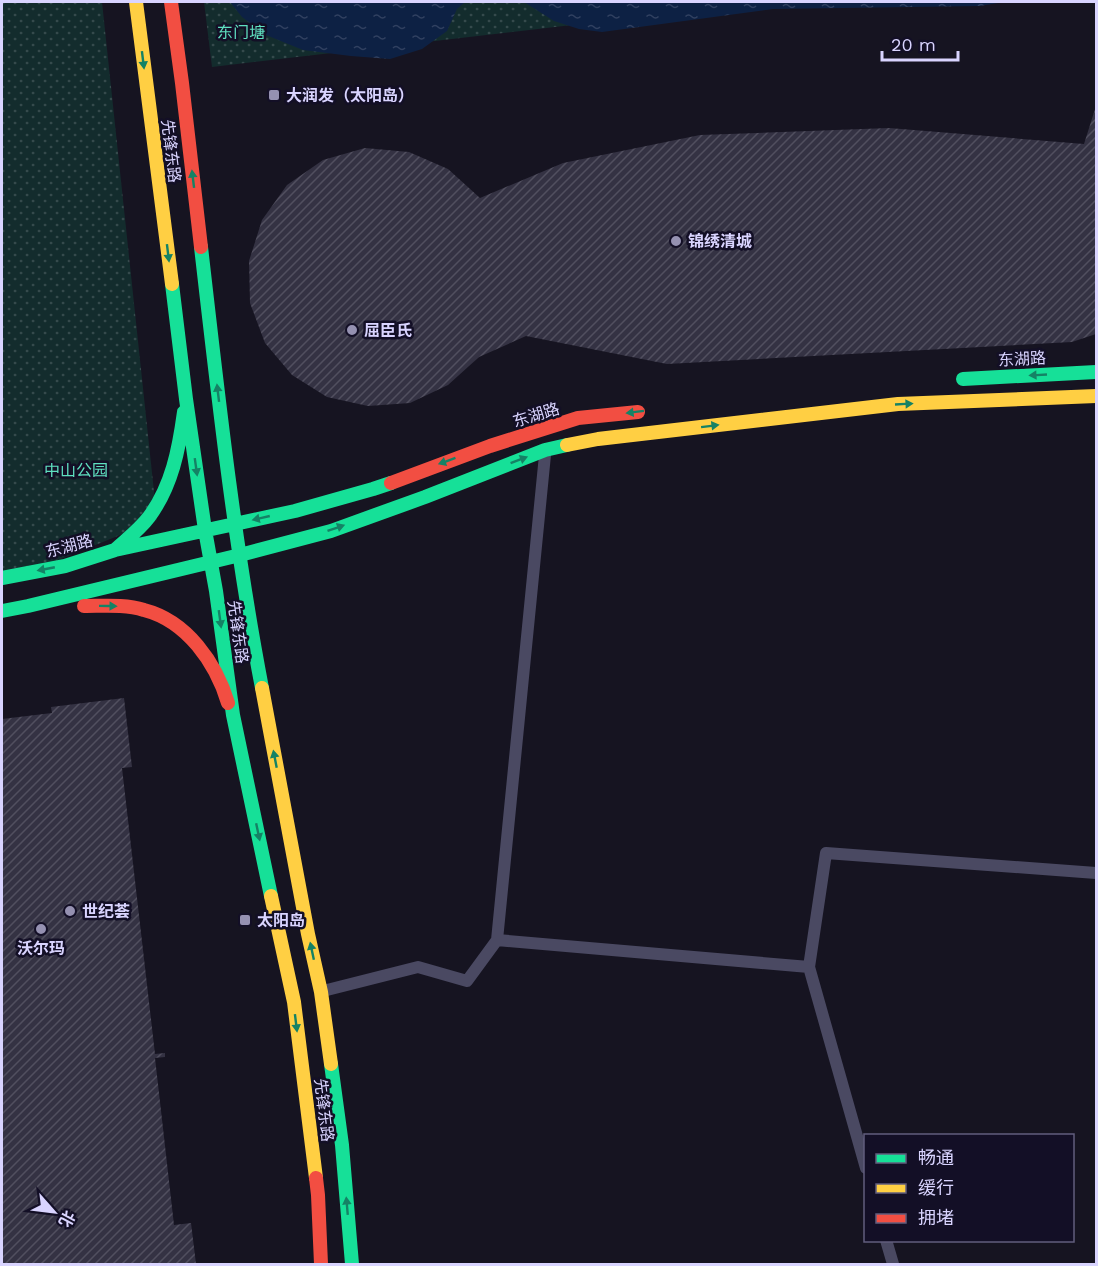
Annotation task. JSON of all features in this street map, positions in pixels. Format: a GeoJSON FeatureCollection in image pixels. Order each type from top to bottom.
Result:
{"type":"FeatureCollection","features":[{"type":"Feature","properties":{"kind":"main road","name":"先锋东路"},"geometry":{"type":"LineString","coordinates":[[136,2],[186,399],[233,715],[294,1002],[318,1195],[321,1264]]}},
{"type":"Feature","properties":{"kind":"main road","name":"先锋东路"},"geometry":{"type":"LineString","coordinates":[[171,2],[235,524],[249,621],[321,992],[342,1145],[352,1264]]}},
{"type":"Feature","properties":{"kind":"main road","name":"东湖路"},"geometry":{"type":"LineString","coordinates":[[954,379],[1096,372]]}},
{"type":"Feature","properties":{"kind":"main road"},"geometry":{"type":"LineString","coordinates":[[2,611],[240,555],[331,531],[545,450],[598,439],[898,404],[1096,396]]}},
{"type":"Feature","properties":{"kind":"main road"},"geometry":{"type":"LineString","coordinates":[[115,550],[149,517],[162,498],[173,473],[179,451],[186,399]]}},
{"type":"Feature","properties":{"kind":"main road","name":"东湖路"},"geometry":{"type":"LineString","coordinates":[[2,578],[65,566],[115,550],[295,511],[373,489],[490,446],[578,418],[649,410]]}},
{"type":"Feature","properties":{"kind":"main road"},"geometry":{"type":"LineString","coordinates":[[28,606],[111,605],[132,607],[158,614],[183,631],[201,649],[217,674],[233,715]]}},
{"type":"Feature","properties":{"kind":"lane"},"geometry":{"type":"LineString","coordinates":[[321,992],[418,967],[467,981],[497,940],[545,450]]}},
{"type":"Feature","properties":{"kind":"lane"},"geometry":{"type":"LineString","coordinates":[[864,1160],[809,967],[826,854],[1096,873]]}},
{"type":"Feature","properties":{"kind":"lane"},"geometry":{"type":"LineString","coordinates":[[497,940],[809,967]]}},
{"type":"Feature","properties":{"kind":"lane"},"geometry":{"type":"LineString","coordinates":[[887,1242],[893,1264]]}},
{"type":"Feature","properties":{"kind":"green space","name":"中山公园"},"geometry":{"type":"Polygon","coordinates":[[[2,2],[102,2],[157,520],[2,583],[2,2]]]}},
{"type":"Feature","properties":{"kind":"green space","name":"东门塘"},"geometry":{"type":"Polygon","coordinates":[[[204,2],[768,2],[212,67],[204,2]]]}},
{"type":"Feature","properties":{"kind":"water","name":"东门塘"},"geometry":{"type":"Polygon","coordinates":[[[230,2],[465,2],[457,9],[447,31],[422,49],[390,59],[303,50],[266,35],[242,17],[230,2]]]}},
{"type":"Feature","properties":{"kind":"water"},"geometry":{"type":"Polygon","coordinates":[[[524,2],[1004,2],[980,6],[773,9],[602,32],[579,29],[554,21],[524,2]]]}},
{"type":"Feature","properties":{"kind":"building","name":"锦绣清城"},"geometry":{"type":"Polygon","coordinates":[[[1096,106],[1096,334],[1072,342],[667,364],[526,336],[479,357],[448,385],[410,403],[368,406],[327,397],[292,375],[265,343],[250,303],[249,261],[262,220],[287,185],[323,160],[365,148],[409,152],[448,169],[480,198],[563,163],[700,135],[889,128],[1084,144],[1096,106]]]}},
{"type":"Feature","properties":{"kind":"building","name":"世纪荟"},"geometry":{"type":"Polygon","coordinates":[[[124,698],[132,767],[122,768],[155,1054],[165,1053],[165,1057],[155,1058],[174,1225],[191,1223],[196,1264],[2,1264],[2,719],[52,713],[51,707],[124,698]]]}},
{"type":"Feature","properties":{"kind":"traffic: fast"},"geometry":{"type":"LineString","coordinates":[[201,247],[235,523],[262,688]]}},
{"type":"Feature","properties":{"kind":"traffic: fast"},"geometry":{"type":"LineString","coordinates":[[172,284],[186,399],[233,715],[271,896]]}},
{"type":"Feature","properties":{"kind":"traffic: fast"},"geometry":{"type":"LineString","coordinates":[[963,379],[1096,372]]}},
{"type":"Feature","properties":{"kind":"traffic: fast"},"geometry":{"type":"LineString","coordinates":[[116,549],[145,521],[163,493],[177,453],[184,412]]}},
{"type":"Feature","properties":{"kind":"traffic: fast"},"geometry":{"type":"LineString","coordinates":[[2,611],[240,555],[331,531],[545,450],[567,445]]}},
{"type":"Feature","properties":{"kind":"traffic: fast"},"geometry":{"type":"LineString","coordinates":[[2,578],[65,566],[115,550],[295,511],[391,483]]}},
{"type":"Feature","properties":{"kind":"traffic: fast"},"geometry":{"type":"LineString","coordinates":[[331,1064],[342,1145],[352,1264]]}},
{"type":"Feature","properties":{"kind":"traffic: slow"},"geometry":{"type":"LineString","coordinates":[[136,2],[172,284]]}},
{"type":"Feature","properties":{"kind":"traffic: slow"},"geometry":{"type":"LineString","coordinates":[[567,445],[598,439],[898,404],[1096,396]]}},
{"type":"Feature","properties":{"kind":"traffic: slow"},"geometry":{"type":"LineString","coordinates":[[262,688],[321,992],[331,1064]]}},
{"type":"Feature","properties":{"kind":"traffic: slow"},"geometry":{"type":"LineString","coordinates":[[271,896],[294,1002],[316,1178]]}},
{"type":"Feature","properties":{"kind":"traffic: jam"},"geometry":{"type":"LineString","coordinates":[[171,2],[201,247]]}},
{"type":"Feature","properties":{"kind":"traffic: jam"},"geometry":{"type":"LineString","coordinates":[[391,483],[490,446],[578,418],[638,412]]}},
{"type":"Feature","properties":{"kind":"traffic: jam"},"geometry":{"type":"LineString","coordinates":[[84,606],[137,608],[174,624],[198,646],[207,659],[216,673],[228,703]]}},
{"type":"Feature","properties":{"kind":"traffic: jam"},"geometry":{"type":"LineString","coordinates":[[316,1178],[321,1264]]}},
{"type":"Feature","properties":{"kind":"place","name":"大润发（太阳岛）"},"geometry":{"type":"Point","coordinates":[274,95]}},
{"type":"Feature","properties":{"kind":"place","name":"锦绣清城"},"geometry":{"type":"Point","coordinates":[676,241]}},
{"type":"Feature","properties":{"kind":"place","name":"屈臣氏"},"geometry":{"type":"Point","coordinates":[352,330]}},
{"type":"Feature","properties":{"kind":"place","name":"世纪荟"},"geometry":{"type":"Point","coordinates":[70,911]}},
{"type":"Feature","properties":{"kind":"place","name":"太阳岛"},"geometry":{"type":"Point","coordinates":[245,920]}},
{"type":"Feature","properties":{"kind":"place","name":"沃尔玛"},"geometry":{"type":"Point","coordinates":[41,929]}}]}
